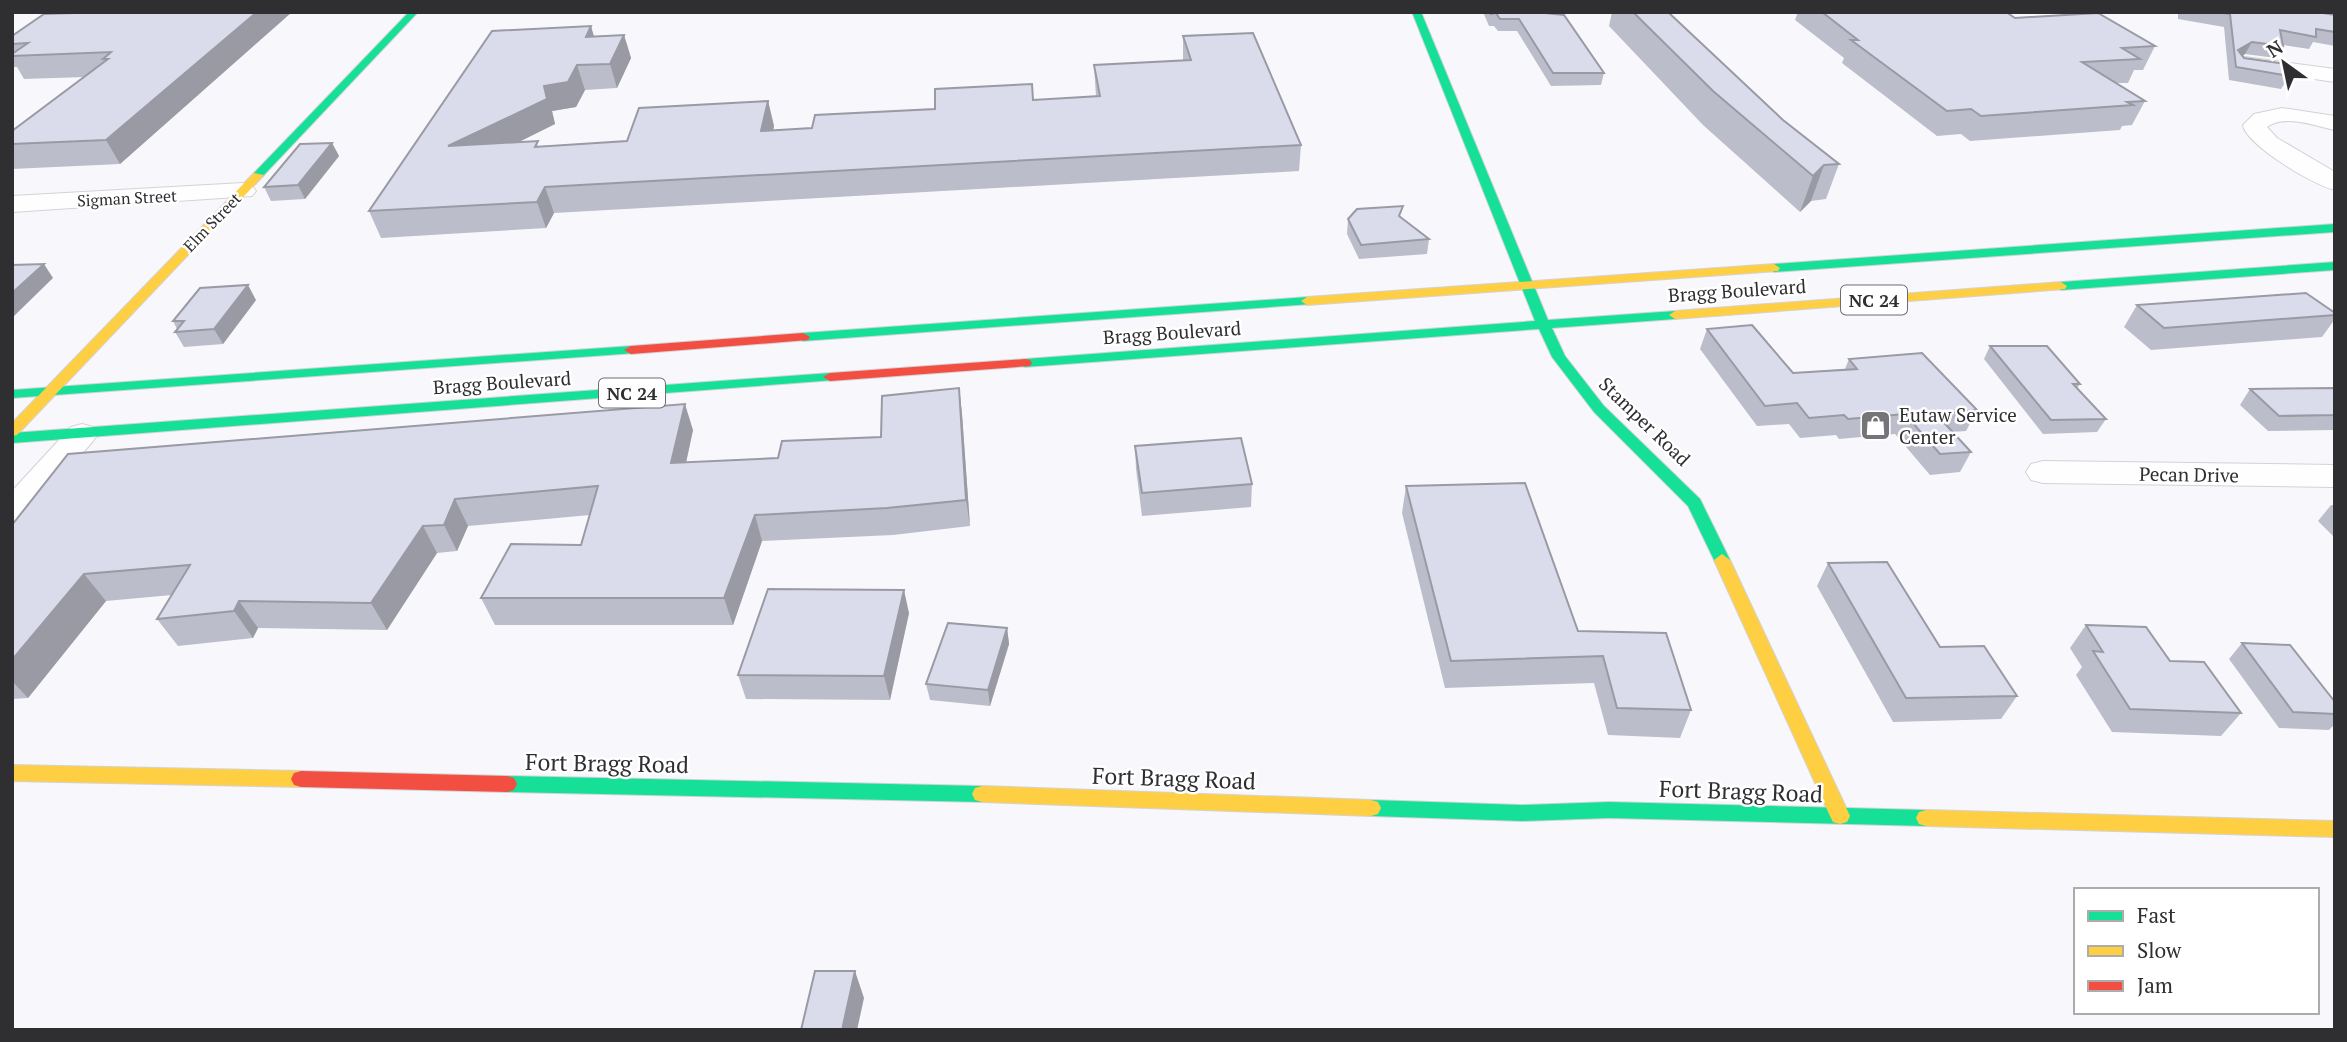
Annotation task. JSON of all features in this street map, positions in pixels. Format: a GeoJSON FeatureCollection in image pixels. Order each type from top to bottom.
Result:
{"type":"FeatureCollection","features":[{"type":"Feature","properties":{"kind":"main road","name":"Elm Street"},"geometry":{"type":"LineString","coordinates":[[12,432],[414,12]]}},
{"type":"Feature","properties":{"kind":"main road","name":"Stamper Road"},"geometry":{"type":"LineString","coordinates":[[1416,12],[1460,111],[1542,325],[1569,372],[1597,410],[1661,465],[1695,503],[1840,816]]}},
{"type":"Feature","properties":{"kind":"main road","name":"Bragg Boulevard"},"geometry":{"type":"LineString","coordinates":[[12,394],[2335,228]]}},
{"type":"Feature","properties":{"kind":"main road"},"geometry":{"type":"LineString","coordinates":[[2205,275],[2261,257],[2335,251]]}},
{"type":"Feature","properties":{"kind":"main road","name":"Bragg Boulevard"},"geometry":{"type":"LineString","coordinates":[[12,438],[2335,266]]}},
{"type":"Feature","properties":{"kind":"main road","name":"Fort Bragg Road"},"geometry":{"type":"LineString","coordinates":[[12,773],[992,794],[1522,813],[1609,810],[2335,829]]}},
{"type":"Feature","properties":{"kind":"street"},"geometry":{"type":"LineString","coordinates":[[2245,63],[2335,76]]}},
{"type":"Feature","properties":{"kind":"street"},"geometry":{"type":"LineString","coordinates":[[2335,123],[2277,116],[2266,117],[2255,125],[2256,131],[2269,143],[2335,183]]}},
{"type":"Feature","properties":{"kind":"street","name":"Sigman Street"},"geometry":{"type":"LineString","coordinates":[[12,204],[243,191]]}},
{"type":"Feature","properties":{"kind":"street"},"geometry":{"type":"LineString","coordinates":[[12,513],[82,434]]}},
{"type":"Feature","properties":{"kind":"street","name":"Pecan Drive"},"geometry":{"type":"LineString","coordinates":[[2043,472],[2335,476]]}},
{"type":"Feature","properties":{"kind":"building"},"geometry":{"type":"Polygon","coordinates":[[[257,12],[106,140],[12,144],[12,131],[108,59],[103,59],[111,52],[12,56],[28,43],[12,44],[12,36],[44,14],[257,12]]]}},
{"type":"Feature","properties":{"kind":"building"},"geometry":{"type":"Polygon","coordinates":[[[1491,12],[1564,15],[1604,73],[1553,73],[1519,19],[1500,19],[1496,13],[1491,12]]]}},
{"type":"Feature","properties":{"kind":"building"},"geometry":{"type":"Polygon","coordinates":[[[1633,12],[1668,12],[1783,120],[1839,164],[1824,165],[1813,176],[1713,91],[1633,12]]]}},
{"type":"Feature","properties":{"kind":"building"},"geometry":{"type":"Polygon","coordinates":[[[1822,12],[2006,12],[2015,18],[2098,13],[2155,46],[2122,48],[2140,59],[2082,62],[2145,101],[2127,102],[2133,105],[1981,116],[1971,109],[1947,111],[1851,40],[1858,40],[1822,12]]]}},
{"type":"Feature","properties":{"kind":"building"},"geometry":{"type":"Polygon","coordinates":[[[2217,12],[2317,12],[2335,15],[2335,32],[2316,29],[2316,37],[2280,30],[2283,46],[2252,42],[2238,50],[2244,58],[2286,64],[2289,76],[2236,67],[2230,14],[2217,12]]]}},
{"type":"Feature","properties":{"kind":"building"},"geometry":{"type":"Polygon","coordinates":[[[591,26],[586,37],[624,35],[610,64],[577,65],[568,82],[544,86],[547,99],[448,146],[538,141],[535,147],[627,141],[639,108],[768,101],[761,131],[812,128],[815,115],[935,109],[935,89],[1032,84],[1033,100],[1100,96],[1094,65],[1191,60],[1183,36],[1253,33],[1301,145],[545,187],[537,202],[369,211],[492,31],[591,26]]]}},
{"type":"Feature","properties":{"kind":"building"},"geometry":{"type":"Polygon","coordinates":[[[332,143],[298,185],[264,187],[300,144],[332,143]]]}},
{"type":"Feature","properties":{"kind":"building"},"geometry":{"type":"Polygon","coordinates":[[[1403,206],[1399,216],[1429,239],[1361,245],[1348,219],[1357,209],[1403,206]]]}},
{"type":"Feature","properties":{"kind":"building"},"geometry":{"type":"Polygon","coordinates":[[[44,264],[12,293],[12,265],[44,264]]]}},
{"type":"Feature","properties":{"kind":"building"},"geometry":{"type":"Polygon","coordinates":[[[248,285],[214,329],[175,332],[184,321],[173,321],[200,288],[248,285]]]}},
{"type":"Feature","properties":{"kind":"building"},"geometry":{"type":"Polygon","coordinates":[[[2306,293],[2335,315],[2164,328],[2137,305],[2306,293]]]}},
{"type":"Feature","properties":{"kind":"building"},"geometry":{"type":"Polygon","coordinates":[[[1752,325],[1793,373],[1857,369],[1849,359],[1922,353],[1977,410],[1936,414],[1971,452],[1940,454],[1905,414],[1848,419],[1844,415],[1809,418],[1797,403],[1765,406],[1707,329],[1752,325]]]}},
{"type":"Feature","properties":{"kind":"building"},"geometry":{"type":"Polygon","coordinates":[[[1990,346],[2047,346],[2080,384],[2073,384],[2106,419],[2051,420],[1990,346]]]}},
{"type":"Feature","properties":{"kind":"building"},"geometry":{"type":"Polygon","coordinates":[[[959,388],[966,500],[887,508],[755,515],[724,598],[481,598],[511,544],[581,545],[598,486],[455,499],[444,525],[423,526],[371,603],[239,601],[234,611],[157,619],[190,565],[84,574],[12,660],[12,525],[68,454],[685,404],[671,463],[778,458],[782,441],[881,437],[882,396],[959,388]]]}},
{"type":"Feature","properties":{"kind":"building"},"geometry":{"type":"Polygon","coordinates":[[[2335,388],[2335,415],[2279,416],[2250,389],[2335,388]]]}},
{"type":"Feature","properties":{"kind":"building"},"geometry":{"type":"Polygon","coordinates":[[[1241,438],[1252,484],[1142,493],[1135,446],[1241,438]]]}},
{"type":"Feature","properties":{"kind":"building"},"geometry":{"type":"Polygon","coordinates":[[[1525,483],[1578,631],[1666,633],[1691,710],[1617,708],[1603,656],[1451,661],[1406,486],[1525,483]]]}},
{"type":"Feature","properties":{"kind":"building"},"geometry":{"type":"Polygon","coordinates":[[[1887,562],[1940,647],[1984,646],[2017,696],[1906,698],[1828,563],[1887,562]]]}},
{"type":"Feature","properties":{"kind":"building"},"geometry":{"type":"Polygon","coordinates":[[[768,589],[904,590],[884,676],[738,675],[768,589]]]}},
{"type":"Feature","properties":{"kind":"building"},"geometry":{"type":"Polygon","coordinates":[[[948,623],[1007,628],[988,690],[926,684],[948,623]]]}},
{"type":"Feature","properties":{"kind":"building"},"geometry":{"type":"Polygon","coordinates":[[[2086,625],[2146,627],[2170,661],[2204,662],[2241,713],[2130,709],[2093,651],[2103,652],[2086,625]]]}},
{"type":"Feature","properties":{"kind":"building"},"geometry":{"type":"Polygon","coordinates":[[[2242,643],[2290,645],[2335,702],[2335,714],[2293,712],[2242,643]]]}},
{"type":"Feature","properties":{"kind":"building"},"geometry":{"type":"Polygon","coordinates":[[[815,971],[855,971],[842,1030],[801,1030],[815,971]]]}},
{"type":"Feature","properties":{"kind":"traffic: fast"},"geometry":{"type":"LineString","coordinates":[[258,175],[414,12]]}},
{"type":"Feature","properties":{"kind":"traffic: fast"},"geometry":{"type":"LineString","coordinates":[[1416,12],[1532,301],[1559,357],[1599,409],[1695,503],[1722,560]]}},
{"type":"Feature","properties":{"kind":"traffic: fast"},"geometry":{"type":"LineString","coordinates":[[1774,268],[2335,228]]}},
{"type":"Feature","properties":{"kind":"traffic: fast"},"geometry":{"type":"LineString","coordinates":[[2061,286],[2335,266]]}},
{"type":"Feature","properties":{"kind":"traffic: fast"},"geometry":{"type":"LineString","coordinates":[[803,337],[1307,301]]}},
{"type":"Feature","properties":{"kind":"traffic: fast"},"geometry":{"type":"LineString","coordinates":[[1025,363],[1675,315]]}},
{"type":"Feature","properties":{"kind":"traffic: fast"},"geometry":{"type":"LineString","coordinates":[[12,394],[631,350]]}},
{"type":"Feature","properties":{"kind":"traffic: fast"},"geometry":{"type":"LineString","coordinates":[[12,438],[830,377]]}},
{"type":"Feature","properties":{"kind":"traffic: fast"},"geometry":{"type":"LineString","coordinates":[[507,784],[982,794]]}},
{"type":"Feature","properties":{"kind":"traffic: fast"},"geometry":{"type":"LineString","coordinates":[[1371,808],[1522,813],[1609,810],[1926,818]]}},
{"type":"Feature","properties":{"kind":"traffic: slow"},"geometry":{"type":"LineString","coordinates":[[12,432],[258,175]]}},
{"type":"Feature","properties":{"kind":"traffic: slow"},"geometry":{"type":"LineString","coordinates":[[1307,301],[1774,268]]}},
{"type":"Feature","properties":{"kind":"traffic: slow"},"geometry":{"type":"LineString","coordinates":[[1675,315],[2061,286]]}},
{"type":"Feature","properties":{"kind":"traffic: slow"},"geometry":{"type":"LineString","coordinates":[[1722,560],[1840,816]]}},
{"type":"Feature","properties":{"kind":"traffic: slow"},"geometry":{"type":"LineString","coordinates":[[12,773],[301,779]]}},
{"type":"Feature","properties":{"kind":"traffic: slow"},"geometry":{"type":"LineString","coordinates":[[982,794],[1371,808]]}},
{"type":"Feature","properties":{"kind":"traffic: slow"},"geometry":{"type":"LineString","coordinates":[[1926,818],[2335,829]]}},
{"type":"Feature","properties":{"kind":"traffic: jam"},"geometry":{"type":"LineString","coordinates":[[631,350],[803,337]]}},
{"type":"Feature","properties":{"kind":"traffic: jam"},"geometry":{"type":"LineString","coordinates":[[830,377],[1025,363]]}},
{"type":"Feature","properties":{"kind":"traffic: jam"},"geometry":{"type":"LineString","coordinates":[[301,779],[507,784]]}},
{"type":"Feature","properties":{"kind":"place","name":"Eutaw Service Center"},"geometry":{"type":"Point","coordinates":[1876,425]}}]}
